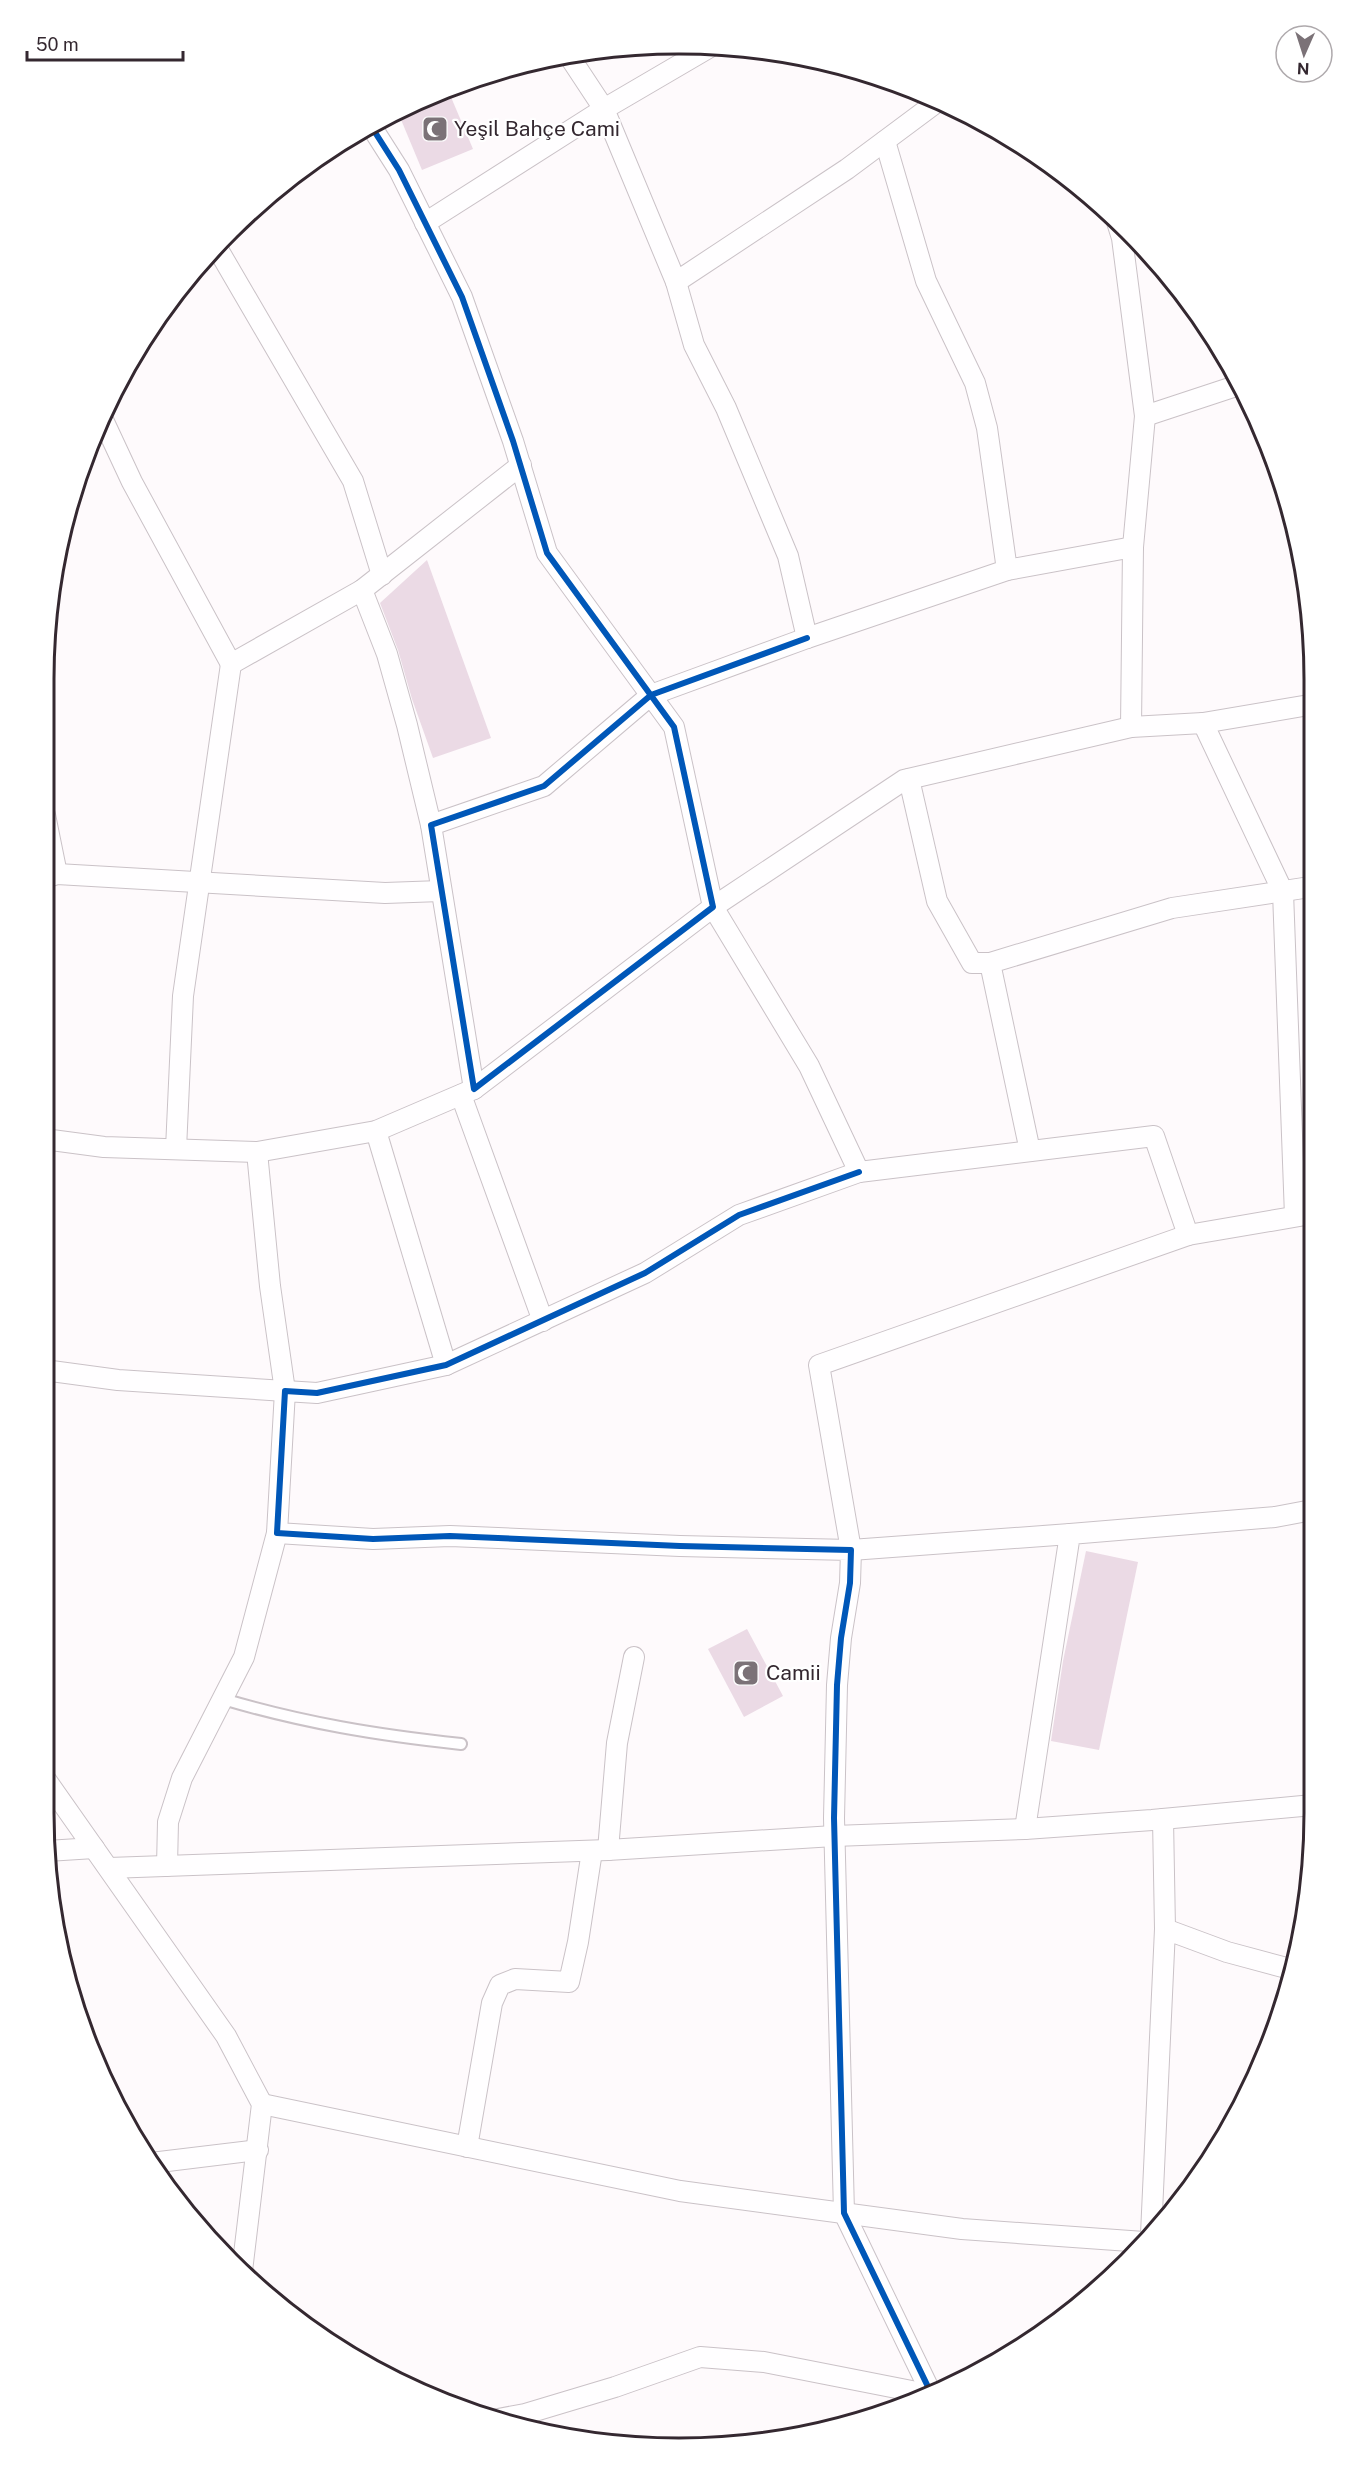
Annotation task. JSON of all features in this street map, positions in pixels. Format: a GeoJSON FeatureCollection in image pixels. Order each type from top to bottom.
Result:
{"type":"FeatureCollection","features":[{"type":"Feature","properties":{"kind":"street"},"geometry":{"type":"LineString","coordinates":[[425,223],[604,109],[697,54]]}},
{"type":"Feature","properties":{"kind":"street"},"geometry":{"type":"LineString","coordinates":[[574,63],[604,109],[676,282],[694,345],[726,408],[788,556],[807,638]]}},
{"type":"Feature","properties":{"kind":"street"},"geometry":{"type":"LineString","coordinates":[[676,282],[847,169],[930,107]]}},
{"type":"Feature","properties":{"kind":"street"},"geometry":{"type":"LineString","coordinates":[[376,133],[399,170],[462,297],[521,465],[548,553],[674,727],[713,907],[809,1066],[859,1172]]}},
{"type":"Feature","properties":{"kind":"street"},"geometry":{"type":"LineString","coordinates":[[885,141],[926,281],[975,383],[987,428],[1007,570]]}},
{"type":"Feature","properties":{"kind":"street"},"geometry":{"type":"LineString","coordinates":[[1122,238],[1144,416],[1133,547],[1131,727]]}},
{"type":"Feature","properties":{"kind":"street"},"geometry":{"type":"LineString","coordinates":[[221,254],[353,481],[382,575]]}},
{"type":"Feature","properties":{"kind":"street"},"geometry":{"type":"LineString","coordinates":[[1144,416],[1231,387]]}},
{"type":"Feature","properties":{"kind":"street"},"geometry":{"type":"LineString","coordinates":[[107,428],[132,482],[231,664],[183,996],[176,1149]]}},
{"type":"Feature","properties":{"kind":"street"},"geometry":{"type":"LineString","coordinates":[[231,664],[362,590],[521,465]]}},
{"type":"Feature","properties":{"kind":"street"},"geometry":{"type":"LineString","coordinates":[[431,825],[544,786],[651,694],[1007,570],[1133,547]]}},
{"type":"Feature","properties":{"kind":"street"},"geometry":{"type":"LineString","coordinates":[[362,590],[387,654],[431,825],[467,1092],[543,1321]]}},
{"type":"Feature","properties":{"kind":"street"},"geometry":{"type":"LineString","coordinates":[[54,1140],[104,1147],[257,1152],[376,1131],[467,1092],[713,907],[909,778],[1131,727],[1203,723],[1304,706]]}},
{"type":"Feature","properties":{"kind":"street"},"geometry":{"type":"LineString","coordinates":[[928,2386],[844,2213],[834,1836],[837,1685],[841,1638],[850,1583],[851,1550],[819,1365],[1188,1235],[1303,1215],[1283,892],[1203,723]]}},
{"type":"Feature","properties":{"kind":"street"},"geometry":{"type":"LineString","coordinates":[[909,778],[937,901],[972,963],[990,963],[1172,909],[1304,888]]}},
{"type":"Feature","properties":{"kind":"street"},"geometry":{"type":"LineString","coordinates":[[54,876],[385,893],[441,891]]}},
{"type":"Feature","properties":{"kind":"street"},"geometry":{"type":"LineString","coordinates":[[990,963],[1030,1151]]}},
{"type":"Feature","properties":{"kind":"street"},"geometry":{"type":"LineString","coordinates":[[376,1131],[446,1365]]}},
{"type":"Feature","properties":{"kind":"street"},"geometry":{"type":"LineString","coordinates":[[54,1371],[118,1380],[317,1393],[446,1365],[645,1274],[739,1215],[859,1172],[1154,1136],[1188,1235]]}},
{"type":"Feature","properties":{"kind":"street"},"geometry":{"type":"LineString","coordinates":[[167,1866],[168,1822],[182,1778],[244,1657],[277,1533],[285,1391],[270,1286],[257,1152]]}},
{"type":"Feature","properties":{"kind":"street"},"geometry":{"type":"LineString","coordinates":[[277,1533],[373,1539],[450,1536],[680,1546],[851,1550],[1275,1517],[1304,1512]]}},
{"type":"Feature","properties":{"kind":"street"},"geometry":{"type":"LineString","coordinates":[[1025,1829],[1070,1534]]}},
{"type":"Feature","properties":{"kind":"street"},"geometry":{"type":"LineString","coordinates":[[468,2147],[492,2004],[500,1985],[515,1979],[568,1982],[600,1850],[617,1743],[634,1657]]}},
{"type":"Feature","properties":{"kind":"street"},"geometry":{"type":"LineString","coordinates":[[54,1791],[226,2036],[262,2104],[243,2261]]}},
{"type":"Feature","properties":{"kind":"street"},"geometry":{"type":"LineString","coordinates":[[109,1868],[600,1850],[834,1836],[1025,1829],[1163,1819],[1304,1805]]}},
{"type":"Feature","properties":{"kind":"street"},"geometry":{"type":"LineString","coordinates":[[1152,2222],[1165,1929],[1163,1819]]}},
{"type":"Feature","properties":{"kind":"street"},"geometry":{"type":"LineString","coordinates":[[55,1850],[94,1848]]}},
{"type":"Feature","properties":{"kind":"street"},"geometry":{"type":"LineString","coordinates":[[1165,1929],[1227,1952],[1285,1967]]}},
{"type":"Feature","properties":{"kind":"street"},"geometry":{"type":"LineString","coordinates":[[262,2104],[680,2191],[962,2229],[1134,2241]]}},
{"type":"Feature","properties":{"kind":"street"},"geometry":{"type":"LineString","coordinates":[[160,2162],[258,2150]]}},
{"type":"Feature","properties":{"kind":"street"},"geometry":{"type":"LineString","coordinates":[[514,2416],[615,2387],[700,2357],[764,2362],[914,2392]]}},
{"type":"Feature","properties":{"kind":"lane"},"geometry":{"type":"LineString","coordinates":[[224,1699],[328,1727],[384,1736],[461,1744]]}},
{"type":"Feature","properties":{"kind":"building","name":"Yeşil Bahçe Cami"},"geometry":{"type":"Polygon","coordinates":[[[451,98],[473,149],[422,170],[401,119],[451,98]]]}},
{"type":"Feature","properties":{"kind":"building"},"geometry":{"type":"Polygon","coordinates":[[[427,560],[491,738],[433,758],[398,650],[380,603],[427,560]]]}},
{"type":"Feature","properties":{"kind":"building"},"geometry":{"type":"Polygon","coordinates":[[[1086,1551],[1138,1562],[1099,1750],[1051,1741],[1063,1661],[1086,1551]]]}},
{"type":"Feature","properties":{"kind":"building","name":"Camii"},"geometry":{"type":"Polygon","coordinates":[[[747,1629],[783,1696],[744,1717],[708,1649],[747,1629]]]}},
{"type":"Feature","properties":{"kind":"cycle path"},"geometry":{"type":"LineString","coordinates":[[376,133],[399,170],[462,297],[513,441],[547,553],[651,695]]}},
{"type":"Feature","properties":{"kind":"cycle path"},"geometry":{"type":"LineString","coordinates":[[651,695],[807,638]]}},
{"type":"Feature","properties":{"kind":"cycle path"},"geometry":{"type":"LineString","coordinates":[[651,695],[674,727],[713,907],[474,1089],[431,825],[544,786],[651,695]]}},
{"type":"Feature","properties":{"kind":"cycle path"},"geometry":{"type":"LineString","coordinates":[[859,1172],[739,1215],[645,1273],[446,1365],[317,1393],[285,1391],[277,1533],[373,1539],[450,1536],[680,1546],[851,1550],[850,1583],[841,1638],[837,1685],[834,1818],[844,2213],[928,2386]]}},
{"type":"Feature","properties":{"kind":"place","name":"Yeşil Bahçe Cami"},"geometry":{"type":"Point","coordinates":[435,129]}},
{"type":"Feature","properties":{"kind":"place","name":"Camii"},"geometry":{"type":"Point","coordinates":[746,1673]}}]}
